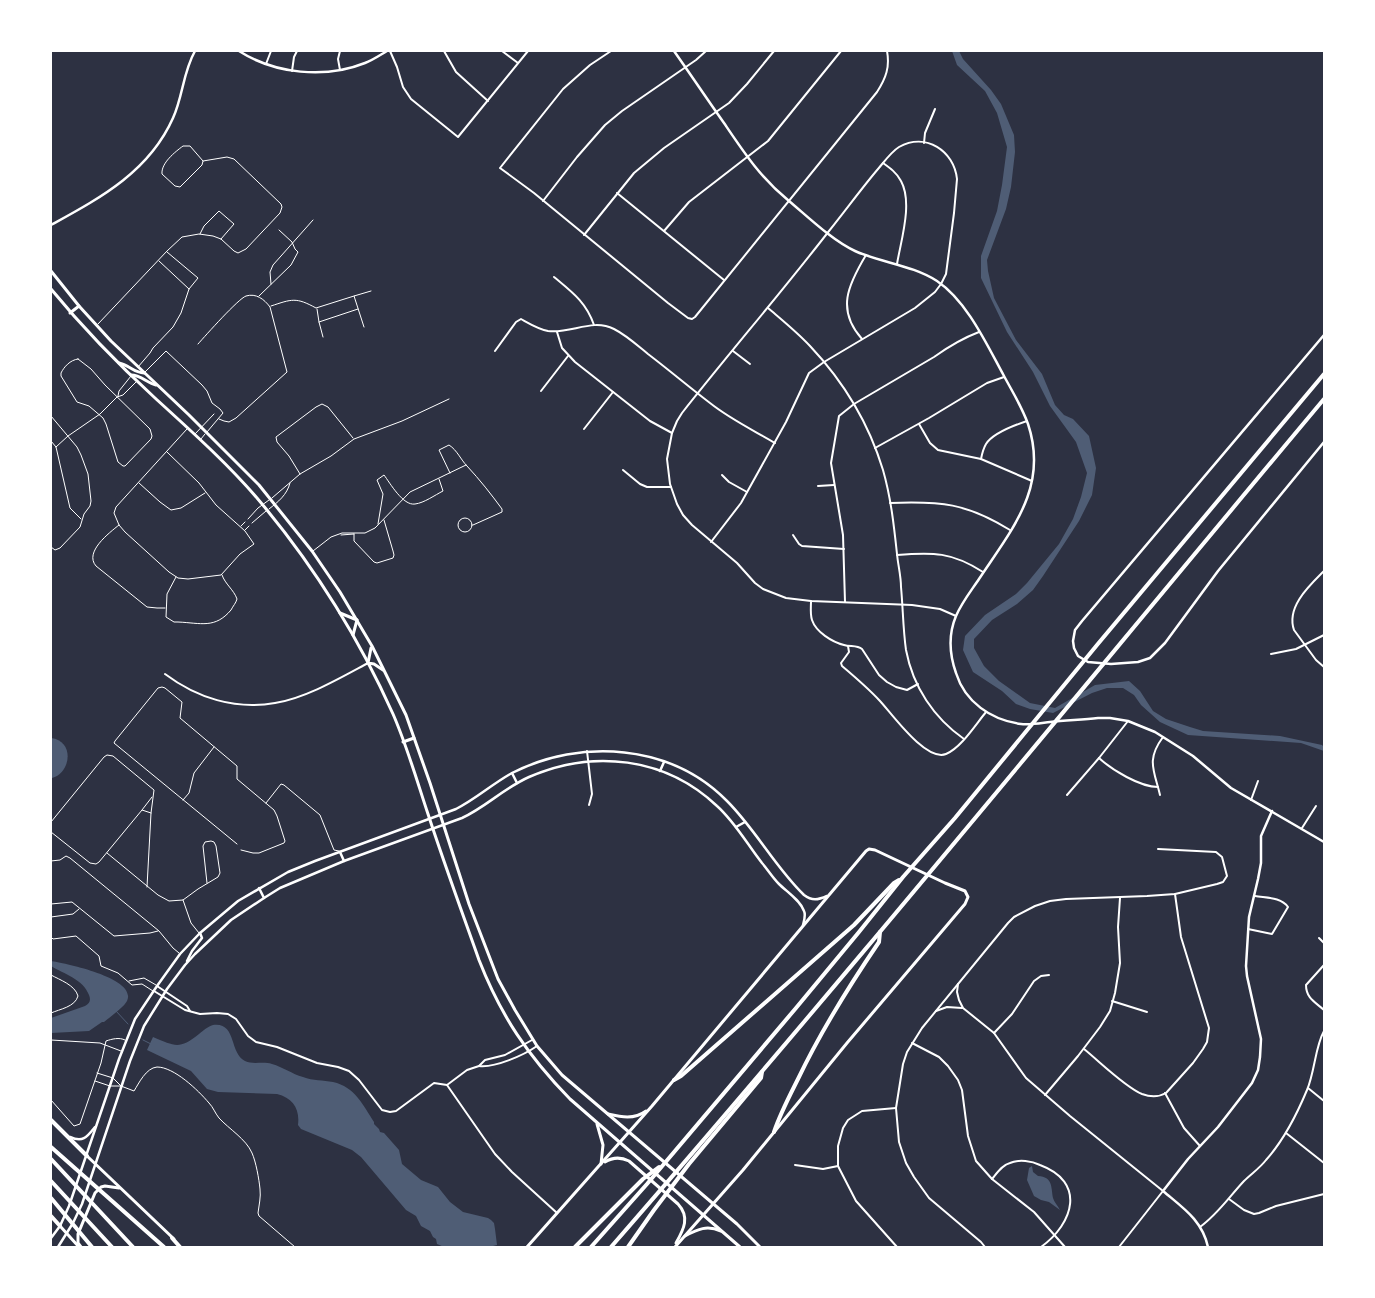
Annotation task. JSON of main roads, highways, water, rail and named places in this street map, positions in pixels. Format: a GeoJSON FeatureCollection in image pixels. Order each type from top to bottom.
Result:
{"type":"FeatureCollection","features":[{"type":"Feature","properties":{"kind":"highway"},"geometry":{"type":"LineString","coordinates":[[591,1247],[859,932],[903,877],[955,818],[1097,645],[1324,374]]}},
{"type":"Feature","properties":{"kind":"highway"},"geometry":{"type":"LineString","coordinates":[[611,1247],[880,932],[1324,399]]}},
{"type":"Feature","properties":{"kind":"highway"},"geometry":{"type":"LineString","coordinates":[[674,1080],[681,1076],[846,932],[894,883],[903,877]]}},
{"type":"Feature","properties":{"kind":"highway"},"geometry":{"type":"LineString","coordinates":[[774,1132],[779,1116],[810,1056],[839,1004],[879,942],[880,932]]}},
{"type":"Feature","properties":{"kind":"highway"},"geometry":{"type":"LineString","coordinates":[[628,1247],[689,1164],[761,1078],[763,1070]]}},
{"type":"Feature","properties":{"kind":"highway"},"geometry":{"type":"LineString","coordinates":[[53,1122],[87,1156]]}},
{"type":"Feature","properties":{"kind":"highway"},"geometry":{"type":"LineString","coordinates":[[51,1147],[164,1247]]}},
{"type":"Feature","properties":{"kind":"highway"},"geometry":{"type":"LineString","coordinates":[[51,1159],[133,1247]]}},
{"type":"Feature","properties":{"kind":"highway"},"geometry":{"type":"LineString","coordinates":[[575,1247],[643,1179],[665,1161]]}},
{"type":"Feature","properties":{"kind":"highway"},"geometry":{"type":"LineString","coordinates":[[51,1181],[112,1247]]}},
{"type":"Feature","properties":{"kind":"highway"},"geometry":{"type":"LineString","coordinates":[[52,1199],[92,1247]]}},
{"type":"Feature","properties":{"kind":"highway"},"geometry":{"type":"LineString","coordinates":[[51,1216],[60,1226]]}},
{"type":"Feature","properties":{"kind":"highway"},"geometry":{"type":"LineString","coordinates":[[172,1238],[181,1247]]}},
{"type":"Feature","properties":{"kind":"main road"},"geometry":{"type":"LineString","coordinates":[[51,271],[96,326],[248,472],[312,551],[357,620],[372,646],[406,715],[469,904],[498,979],[532,1040],[562,1075],[745,1231],[760,1247]]}},
{"type":"Feature","properties":{"kind":"main road"},"geometry":{"type":"LineString","coordinates":[[51,289],[70,312],[117,362],[195,434],[239,479],[299,551],[340,614],[368,663],[393,715],[488,983],[502,1011],[528,1052],[553,1081],[597,1122],[740,1247]]}},
{"type":"Feature","properties":{"kind":"main road"},"geometry":{"type":"LineString","coordinates":[[70,312],[79,306]]}},
{"type":"Feature","properties":{"kind":"main road"},"geometry":{"type":"LineString","coordinates":[[117,362],[133,371],[144,373]]}},
{"type":"Feature","properties":{"kind":"main road"},"geometry":{"type":"LineString","coordinates":[[131,375],[139,376],[158,386]]}},
{"type":"Feature","properties":{"kind":"main road"},"geometry":{"type":"LineString","coordinates":[[340,614],[357,620]]}},
{"type":"Feature","properties":{"kind":"main road"},"geometry":{"type":"LineString","coordinates":[[353,635],[357,620]]}},
{"type":"Feature","properties":{"kind":"main road"},"geometry":{"type":"LineString","coordinates":[[368,663],[372,646]]}},
{"type":"Feature","properties":{"kind":"main road"},"geometry":{"type":"LineString","coordinates":[[368,663],[374,664],[384,671]]}},
{"type":"Feature","properties":{"kind":"main road"},"geometry":{"type":"LineString","coordinates":[[403,742],[414,738]]}},
{"type":"Feature","properties":{"kind":"main road"},"geometry":{"type":"LineString","coordinates":[[527,1247],[629,1133],[827,896],[869,849],[875,850],[967,892],[968,897],[965,904],[847,1042],[713,1204],[674,1247]]}},
{"type":"Feature","properties":{"kind":"main road"},"geometry":{"type":"LineString","coordinates":[[606,1114],[619,1117],[629,1117],[642,1114],[652,1106]]}},
{"type":"Feature","properties":{"kind":"main road"},"geometry":{"type":"LineString","coordinates":[[597,1122],[603,1144],[601,1164]]}},
{"type":"Feature","properties":{"kind":"main road"},"geometry":{"type":"LineString","coordinates":[[87,1156],[172,1238]]}},
{"type":"Feature","properties":{"kind":"main road"},"geometry":{"type":"LineString","coordinates":[[601,1164],[608,1160],[619,1158],[624,1159],[634,1165],[675,1200],[682,1208],[685,1221],[683,1230],[674,1247]]}},
{"type":"Feature","properties":{"kind":"main road"},"geometry":{"type":"LineString","coordinates":[[80,1247],[78,1243],[78,1234],[95,1193],[101,1187],[105,1186],[121,1189]]}},
{"type":"Feature","properties":{"kind":"main road"},"geometry":{"type":"LineString","coordinates":[[60,1226],[80,1247]]}},
{"type":"Feature","properties":{"kind":"main road"},"geometry":{"type":"LineString","coordinates":[[684,1237],[704,1228],[714,1228],[725,1233]]}},
{"type":"Feature","properties":{"kind":"water"},"geometry":{"type":"Polygon","coordinates":[[[952,51],[959,51],[963,59],[991,90],[1001,104],[1014,135],[1015,152],[1011,187],[1006,209],[987,260],[994,298],[1016,340],[1042,374],[1055,405],[1064,415],[1073,419],[1089,436],[1096,468],[1092,495],[1079,521],[1043,576],[1033,590],[1017,604],[992,620],[974,639],[974,648],[984,666],[999,681],[1030,703],[1055,708],[1095,685],[1129,681],[1140,691],[1153,711],[1166,719],[1203,731],[1280,736],[1322,745],[1324,747],[1324,751],[1301,743],[1188,735],[1160,722],[1141,705],[1134,695],[1123,688],[1107,688],[1092,693],[1053,713],[1030,709],[1016,704],[1002,691],[973,672],[963,650],[965,636],[985,615],[1016,594],[1059,544],[1073,519],[1081,497],[1087,473],[1076,442],[1050,406],[1033,372],[1007,332],[981,278],[981,256],[997,211],[1007,147],[997,113],[985,91],[957,65],[952,51]]]}},
{"type":"Feature","properties":{"kind":"water"},"geometry":{"type":"Polygon","coordinates":[[[51,738],[59,740],[64,745],[68,757],[63,770],[52,778],[51,738]]]}},
{"type":"Feature","properties":{"kind":"water"},"geometry":{"type":"Polygon","coordinates":[[[51,961],[84,968],[111,979],[122,985],[127,993],[127,1001],[104,1022],[89,1031],[51,1033],[51,1018],[85,1006],[90,1000],[86,989],[78,981],[51,966],[51,961]]]}},
{"type":"Feature","properties":{"kind":"water"},"geometry":{"type":"Polygon","coordinates":[[[213,1025],[221,1025],[226,1028],[237,1052],[245,1061],[251,1063],[272,1064],[307,1078],[341,1084],[353,1092],[362,1103],[380,1132],[384,1133],[399,1150],[402,1164],[421,1180],[438,1187],[450,1202],[463,1212],[491,1220],[494,1223],[497,1245],[489,1247],[444,1247],[437,1244],[436,1239],[430,1231],[421,1226],[416,1216],[406,1210],[361,1157],[352,1150],[301,1129],[298,1125],[298,1114],[296,1109],[287,1098],[277,1094],[218,1092],[207,1089],[191,1071],[147,1050],[153,1037],[167,1043],[177,1045],[192,1039],[213,1025]]]}},
{"type":"Feature","properties":{"kind":"water"},"geometry":{"type":"Polygon","coordinates":[[[1032,1166],[1033,1172],[1038,1176],[1049,1180],[1054,1200],[1060,1210],[1049,1202],[1034,1196],[1027,1180],[1029,1168],[1032,1166]]]}},
{"type":"Feature","properties":{"kind":"waterway"},"geometry":{"type":"LineString","coordinates":[[116,1011],[128,1024]]}},
{"type":"Feature","properties":{"kind":"waterway"},"geometry":{"type":"LineString","coordinates":[[143,1040],[151,1044]]}}]}
